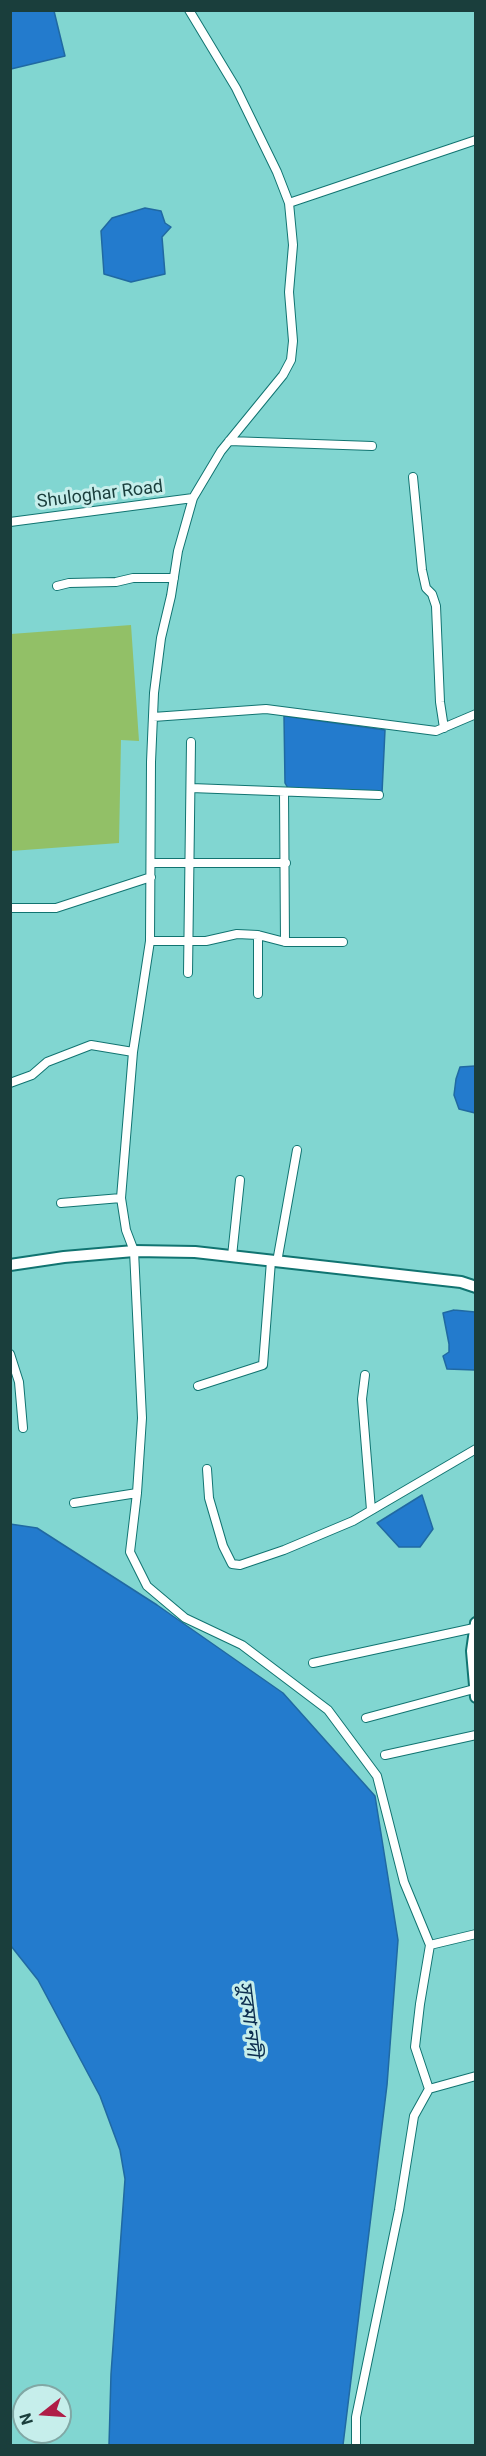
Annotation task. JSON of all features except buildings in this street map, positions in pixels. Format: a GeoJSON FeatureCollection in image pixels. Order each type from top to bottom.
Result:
{"type":"FeatureCollection","features":[{"type":"Feature","properties":{"kind":"main road"},"geometry":{"type":"LineString","coordinates":[[10,1265],[64,1257],[134,1251],[195,1252],[461,1282],[476,1287]]}},
{"type":"Feature","properties":{"kind":"main road"},"geometry":{"type":"LineString","coordinates":[[475,1626],[472,1651],[475,1693]]}},
{"type":"Feature","properties":{"kind":"street"},"geometry":{"type":"LineString","coordinates":[[189,10],[236,88],[277,172],[289,203],[292,244],[289,292],[293,341],[291,360],[283,375],[229,441],[193,498],[178,551],[161,638],[153,717],[150,941],[133,1052],[121,1198],[126,1230],[134,1251],[142,1418],[137,1493],[129,1552],[147,1586],[185,1618],[242,1645],[328,1710],[377,1776],[404,1882],[430,1945],[415,2047],[429,2089]]}},
{"type":"Feature","properties":{"kind":"street"},"geometry":{"type":"LineString","coordinates":[[289,203],[476,140]]}},
{"type":"Feature","properties":{"kind":"street"},"geometry":{"type":"LineString","coordinates":[[229,441],[372,446]]}},
{"type":"Feature","properties":{"kind":"street"},"geometry":{"type":"LineString","coordinates":[[413,477],[422,570],[426,588],[432,594],[436,606],[440,702],[444,728]]}},
{"type":"Feature","properties":{"kind":"street","name":"Shuloghar Road"},"geometry":{"type":"LineString","coordinates":[[10,522],[193,498]]}},
{"type":"Feature","properties":{"kind":"street"},"geometry":{"type":"LineString","coordinates":[[57,586],[69,583],[116,582],[133,578],[174,578]]}},
{"type":"Feature","properties":{"kind":"street"},"geometry":{"type":"LineString","coordinates":[[153,717],[266,709],[436,731],[476,714]]}},
{"type":"Feature","properties":{"kind":"street"},"geometry":{"type":"LineString","coordinates":[[188,973],[191,742]]}},
{"type":"Feature","properties":{"kind":"street"},"geometry":{"type":"LineString","coordinates":[[191,788],[379,795]]}},
{"type":"Feature","properties":{"kind":"street"},"geometry":{"type":"LineString","coordinates":[[284,792],[285,942]]}},
{"type":"Feature","properties":{"kind":"street"},"geometry":{"type":"LineString","coordinates":[[152,863],[286,863]]}},
{"type":"Feature","properties":{"kind":"street"},"geometry":{"type":"LineString","coordinates":[[10,908],[56,908],[151,877]]}},
{"type":"Feature","properties":{"kind":"street"},"geometry":{"type":"LineString","coordinates":[[150,941],[206,941],[237,934],[258,935],[285,942],[344,942]]}},
{"type":"Feature","properties":{"kind":"street"},"geometry":{"type":"LineString","coordinates":[[258,935],[258,994]]}},
{"type":"Feature","properties":{"kind":"street"},"geometry":{"type":"LineString","coordinates":[[10,1083],[32,1075],[47,1062],[91,1045],[133,1052]]}},
{"type":"Feature","properties":{"kind":"street"},"geometry":{"type":"LineString","coordinates":[[198,1386],[263,1365],[274,1261],[297,1150]]}},
{"type":"Feature","properties":{"kind":"street"},"geometry":{"type":"LineString","coordinates":[[232,1256],[240,1180]]}},
{"type":"Feature","properties":{"kind":"street"},"geometry":{"type":"LineString","coordinates":[[62,1203],[121,1198]]}},
{"type":"Feature","properties":{"kind":"street"},"geometry":{"type":"LineString","coordinates":[[10,1354],[19,1382],[23,1428]]}},
{"type":"Feature","properties":{"kind":"street"},"geometry":{"type":"LineString","coordinates":[[365,1375],[362,1399],[371,1510]]}},
{"type":"Feature","properties":{"kind":"street"},"geometry":{"type":"LineString","coordinates":[[207,1469],[209,1498],[223,1546],[232,1564],[240,1565],[284,1551],[353,1521],[476,1449]]}},
{"type":"Feature","properties":{"kind":"street"},"geometry":{"type":"LineString","coordinates":[[74,1503],[137,1493]]}},
{"type":"Feature","properties":{"kind":"street"},"geometry":{"type":"LineString","coordinates":[[313,1663],[475,1626]]}},
{"type":"Feature","properties":{"kind":"street"},"geometry":{"type":"LineString","coordinates":[[366,1718],[475,1693]]}},
{"type":"Feature","properties":{"kind":"street"},"geometry":{"type":"LineString","coordinates":[[385,1755],[476,1735]]}},
{"type":"Feature","properties":{"kind":"street"},"geometry":{"type":"LineString","coordinates":[[430,1945],[476,1934]]}},
{"type":"Feature","properties":{"kind":"street"},"geometry":{"type":"LineString","coordinates":[[356,2445],[356,2417],[399,2210],[414,2116],[429,2089],[476,2076]]}},
{"type":"Feature","properties":{"kind":"green space"},"geometry":{"type":"Polygon","coordinates":[[[131,625],[139,741],[121,740],[119,843],[11,851],[11,634],[131,625]]]}},
{"type":"Feature","properties":{"kind":"water"},"geometry":{"type":"Polygon","coordinates":[[[10,11],[54,11],[65,56],[11,69],[10,11]]]}},
{"type":"Feature","properties":{"kind":"water"},"geometry":{"type":"Polygon","coordinates":[[[145,208],[161,211],[165,223],[171,227],[162,237],[165,274],[131,282],[104,274],[101,231],[112,218],[145,208]]]}},
{"type":"Feature","properties":{"kind":"water"},"geometry":{"type":"Polygon","coordinates":[[[284,716],[385,730],[382,793],[289,790],[285,783],[284,716]]]}},
{"type":"Feature","properties":{"kind":"water"},"geometry":{"type":"Polygon","coordinates":[[[476,1066],[475,1113],[459,1109],[454,1095],[460,1067],[476,1066]]]}},
{"type":"Feature","properties":{"kind":"water"},"geometry":{"type":"Polygon","coordinates":[[[454,1310],[475,1312],[475,1370],[447,1369],[443,1356],[449,1352],[449,1344],[443,1313],[454,1310]]]}},
{"type":"Feature","properties":{"kind":"water"},"geometry":{"type":"Polygon","coordinates":[[[422,1495],[433,1529],[420,1547],[399,1547],[377,1523],[422,1495]]]}},
{"type":"Feature","properties":{"kind":"water","name":"সুরমা নদী"},"geometry":{"type":"Polygon","coordinates":[[[10,1524],[37,1528],[157,1605],[283,1693],[375,1796],[398,1940],[387,2085],[343,2445],[109,2445],[111,2374],[125,2179],[120,2150],[100,2096],[38,1980],[11,1946],[10,1524]]]}}]}
